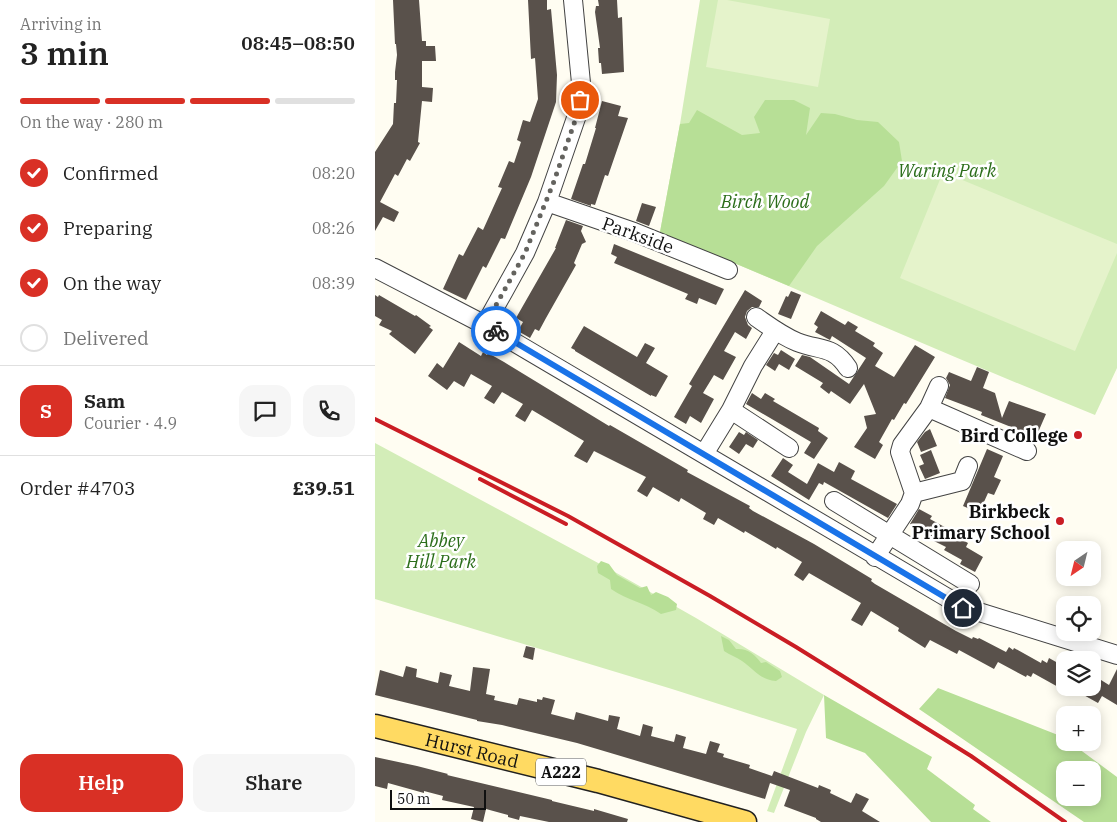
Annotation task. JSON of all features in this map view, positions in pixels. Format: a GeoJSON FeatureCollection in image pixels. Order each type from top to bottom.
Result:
{"type":"FeatureCollection","features":[{"type":"Feature","properties":{"kind":"main road","name":"Hurst Road"},"geometry":{"type":"LineString","coordinates":[[375,726],[598,781],[744,822]]}},
{"type":"Feature","properties":{"kind":"street"},"geometry":{"type":"LineString","coordinates":[[485,325],[525,253],[547,202],[575,123],[580,100],[581,83],[573,0]]}},
{"type":"Feature","properties":{"kind":"street","name":"Parkside"},"geometry":{"type":"LineString","coordinates":[[547,202],[634,232],[728,270]]}},
{"type":"Feature","properties":{"kind":"street"},"geometry":{"type":"LineString","coordinates":[[375,268],[485,325],[963,608],[1117,655]]}},
{"type":"Feature","properties":{"kind":"street"},"geometry":{"type":"LineString","coordinates":[[756,317],[795,342],[810,347],[831,350],[842,358],[848,368]]}},
{"type":"Feature","properties":{"kind":"street"},"geometry":{"type":"LineString","coordinates":[[704,454],[731,410],[753,366],[775,330]]}},
{"type":"Feature","properties":{"kind":"street"},"geometry":{"type":"LineString","coordinates":[[875,557],[910,504],[914,493],[900,452],[902,444],[929,408],[939,386]]}},
{"type":"Feature","properties":{"kind":"street"},"geometry":{"type":"LineString","coordinates":[[929,408],[1027,451]]}},
{"type":"Feature","properties":{"kind":"street"},"geometry":{"type":"LineString","coordinates":[[731,410],[789,448]]}},
{"type":"Feature","properties":{"kind":"street"},"geometry":{"type":"LineString","coordinates":[[914,493],[962,481],[968,466]]}},
{"type":"Feature","properties":{"kind":"street"},"geometry":{"type":"LineString","coordinates":[[834,501],[970,584]]}},
{"type":"Feature","properties":{"kind":"green space","name":"Waring Park"},"geometry":{"type":"Polygon","coordinates":[[[700,0],[1117,0],[1117,368],[1095,415],[660,232],[700,0]]]}},
{"type":"Feature","properties":{"kind":"green space"},"geometry":{"type":"Polygon","coordinates":[[[718,0],[727,0],[830,19],[818,87],[706,67],[718,0]]]}},
{"type":"Feature","properties":{"kind":"green space","name":"Birch Wood"},"geometry":{"type":"Polygon","coordinates":[[[765,100],[794,100],[810,108],[806,135],[821,113],[878,122],[899,142],[902,161],[884,186],[817,246],[789,286],[660,232],[680,124],[689,123],[697,110],[742,135],[760,133],[754,117],[765,100]]]}},
{"type":"Feature","properties":{"kind":"green space"},"geometry":{"type":"Polygon","coordinates":[[[943,172],[1117,244],[1117,253],[1075,351],[900,278],[943,172]]]}},
{"type":"Feature","properties":{"kind":"green space","name":"Abbey Hill Park"},"geometry":{"type":"Polygon","coordinates":[[[375,443],[613,571],[696,618],[824,695],[806,732],[774,813],[767,811],[797,729],[375,599],[375,443]]]}},
{"type":"Feature","properties":{"kind":"green space"},"geometry":{"type":"Polygon","coordinates":[[[601,561],[609,564],[617,575],[640,588],[647,586],[651,595],[656,592],[668,597],[677,604],[676,610],[661,614],[611,589],[610,580],[598,573],[597,566],[601,561]]]}},
{"type":"Feature","properties":{"kind":"green space"},"geometry":{"type":"Polygon","coordinates":[[[721,636],[729,640],[736,649],[753,654],[761,663],[766,662],[780,671],[782,677],[776,681],[761,676],[742,661],[724,651],[721,636]]]}},
{"type":"Feature","properties":{"kind":"green space"},"geometry":{"type":"Polygon","coordinates":[[[938,688],[1056,734],[1056,751],[1082,751],[1095,761],[1056,761],[1056,803],[919,709],[938,688]]]}},
{"type":"Feature","properties":{"kind":"green space"},"geometry":{"type":"Polygon","coordinates":[[[824,695],[932,757],[927,769],[975,805],[973,809],[991,822],[931,822],[865,753],[826,738],[824,695]]]}},
{"type":"Feature","properties":{"kind":"green space"},"geometry":{"type":"Polygon","coordinates":[[[1101,765],[1117,777],[1117,822],[1084,822],[1061,806],[1101,806],[1101,765]]]}},
{"type":"Feature","properties":{"kind":"building"},"geometry":{"type":"Polygon","coordinates":[[[393,0],[419,0],[422,41],[426,41],[426,46],[435,46],[436,61],[422,61],[422,87],[433,88],[432,102],[422,101],[418,142],[420,143],[410,161],[407,159],[398,176],[395,174],[380,202],[399,212],[394,222],[383,217],[375,231],[375,152],[393,124],[394,103],[396,103],[397,80],[395,80],[395,72],[397,55],[393,0]]]}},
{"type":"Feature","properties":{"kind":"building"},"geometry":{"type":"Polygon","coordinates":[[[528,0],[547,0],[547,10],[551,9],[557,75],[556,102],[531,177],[505,239],[501,238],[486,268],[483,266],[466,300],[443,289],[459,254],[463,256],[478,227],[483,230],[502,188],[498,187],[509,161],[514,163],[521,142],[517,140],[523,120],[530,122],[538,99],[535,58],[531,59],[528,0]]]}},
{"type":"Feature","properties":{"kind":"building"},"geometry":{"type":"Polygon","coordinates":[[[598,0],[617,0],[618,18],[622,17],[624,72],[602,74],[601,63],[599,63],[598,48],[600,48],[595,12],[596,6],[599,6],[598,0]]]}},
{"type":"Feature","properties":{"kind":"building"},"geometry":{"type":"Polygon","coordinates":[[[602,101],[621,106],[618,116],[628,118],[608,176],[605,175],[595,205],[591,204],[591,206],[571,199],[583,164],[585,164],[602,101]]]}},
{"type":"Feature","properties":{"kind":"building"},"geometry":{"type":"Polygon","coordinates":[[[642,203],[656,207],[649,226],[636,221],[642,203]]]}},
{"type":"Feature","properties":{"kind":"building"},"geometry":{"type":"Polygon","coordinates":[[[566,220],[583,226],[581,231],[586,242],[582,244],[574,263],[576,265],[539,331],[535,329],[530,338],[518,331],[523,322],[516,318],[556,248],[566,220]]]}},
{"type":"Feature","properties":{"kind":"building"},"geometry":{"type":"Polygon","coordinates":[[[614,244],[724,289],[716,305],[699,298],[697,304],[685,299],[688,294],[614,263],[617,257],[611,254],[614,244]]]}},
{"type":"Feature","properties":{"kind":"building"},"geometry":{"type":"Polygon","coordinates":[[[745,290],[762,301],[759,307],[752,307],[747,311],[745,317],[748,325],[752,328],[746,339],[735,332],[724,351],[736,357],[723,380],[714,375],[703,393],[714,399],[701,423],[690,416],[686,424],[674,417],[692,386],[689,384],[745,290]]]}},
{"type":"Feature","properties":{"kind":"building"},"geometry":{"type":"Polygon","coordinates":[[[791,291],[801,295],[791,319],[778,314],[786,296],[788,297],[791,291]]]}},
{"type":"Feature","properties":{"kind":"building"},"geometry":{"type":"Polygon","coordinates":[[[375,295],[378,297],[379,295],[416,315],[431,326],[429,327],[433,330],[415,354],[389,334],[392,331],[379,325],[382,320],[375,316],[375,295]]]}},
{"type":"Feature","properties":{"kind":"building"},"geometry":{"type":"Polygon","coordinates":[[[821,311],[845,325],[848,321],[858,327],[855,331],[875,343],[873,346],[883,353],[875,366],[894,377],[915,345],[935,357],[906,404],[904,403],[894,420],[892,419],[879,442],[883,445],[875,459],[854,447],[867,428],[864,416],[876,414],[864,384],[850,404],[831,391],[829,394],[820,387],[823,383],[795,366],[802,355],[810,357],[849,384],[866,358],[832,336],[830,340],[815,332],[818,327],[814,324],[821,311]]]}},
{"type":"Feature","properties":{"kind":"building"},"geometry":{"type":"Polygon","coordinates":[[[584,326],[637,357],[645,343],[655,348],[646,363],[668,376],[656,397],[651,396],[571,348],[584,326]]]}},
{"type":"Feature","properties":{"kind":"building"},"geometry":{"type":"Polygon","coordinates":[[[459,342],[481,356],[483,352],[487,355],[488,353],[609,426],[688,470],[687,472],[750,506],[749,508],[753,511],[814,544],[872,579],[871,581],[875,584],[956,631],[972,639],[973,637],[979,638],[1006,652],[1009,647],[1013,650],[1014,648],[1041,663],[1042,660],[1047,663],[1049,658],[1056,662],[1056,686],[1033,673],[1031,677],[1027,675],[1026,677],[998,662],[994,669],[959,650],[957,654],[930,640],[925,648],[898,631],[899,628],[871,611],[862,626],[851,620],[861,603],[809,573],[803,581],[794,575],[802,562],[777,547],[776,549],[718,518],[714,525],[703,519],[706,513],[681,498],[679,502],[653,487],[647,497],[637,491],[646,477],[594,451],[587,463],[574,456],[584,441],[532,410],[525,422],[515,416],[523,404],[502,392],[494,404],[484,398],[492,386],[471,374],[464,387],[454,381],[447,390],[428,376],[437,363],[443,368],[459,342]]]}},
{"type":"Feature","properties":{"kind":"building"},"geometry":{"type":"Polygon","coordinates":[[[781,350],[795,359],[789,370],[779,364],[775,371],[766,365],[774,353],[778,355],[781,350]]]}},
{"type":"Feature","properties":{"kind":"building"},"geometry":{"type":"Polygon","coordinates":[[[977,367],[989,372],[983,388],[995,393],[1002,418],[1009,401],[1046,414],[1036,437],[981,415],[982,412],[945,398],[950,385],[946,378],[949,372],[971,381],[977,367]]]}},
{"type":"Feature","properties":{"kind":"building"},"geometry":{"type":"Polygon","coordinates":[[[752,393],[761,399],[765,393],[775,399],[773,401],[819,428],[818,431],[828,438],[814,459],[804,453],[811,442],[746,404],[752,393]]]}},
{"type":"Feature","properties":{"kind":"building"},"geometry":{"type":"Polygon","coordinates":[[[930,429],[937,446],[921,452],[917,442],[930,429]]]}},
{"type":"Feature","properties":{"kind":"building"},"geometry":{"type":"Polygon","coordinates":[[[739,432],[744,435],[746,432],[758,440],[753,448],[746,444],[739,454],[729,447],[739,432]]]}},
{"type":"Feature","properties":{"kind":"building"},"geometry":{"type":"Polygon","coordinates":[[[987,449],[1003,456],[994,477],[1001,480],[994,495],[988,493],[979,513],[963,506],[987,449]]]}},
{"type":"Feature","properties":{"kind":"building"},"geometry":{"type":"Polygon","coordinates":[[[931,450],[940,473],[925,479],[919,466],[924,464],[920,455],[931,450]]]}},
{"type":"Feature","properties":{"kind":"building"},"geometry":{"type":"Polygon","coordinates":[[[783,458],[793,465],[788,472],[807,484],[818,463],[834,472],[839,462],[855,471],[851,479],[897,504],[888,518],[824,482],[823,485],[819,483],[809,500],[771,476],[783,458]]]}},
{"type":"Feature","properties":{"kind":"building"},"geometry":{"type":"Polygon","coordinates":[[[919,509],[932,516],[930,519],[950,530],[948,532],[968,543],[966,547],[983,557],[975,572],[960,564],[962,560],[944,550],[946,547],[926,537],[927,534],[910,524],[919,509]]]}},
{"type":"Feature","properties":{"kind":"building"},"geometry":{"type":"Polygon","coordinates":[[[526,646],[535,648],[533,660],[523,657],[526,646]]]}},
{"type":"Feature","properties":{"kind":"building"},"geometry":{"type":"Polygon","coordinates":[[[406,666],[417,669],[416,677],[438,683],[440,672],[452,675],[449,686],[470,691],[473,667],[490,669],[486,694],[495,696],[494,700],[517,705],[519,698],[537,702],[537,699],[542,700],[543,697],[555,700],[551,714],[574,720],[576,712],[608,721],[609,715],[620,717],[617,729],[640,736],[643,724],[653,727],[651,736],[674,742],[676,734],[686,737],[683,748],[706,754],[710,741],[720,744],[717,752],[724,754],[723,757],[750,765],[749,768],[772,776],[774,771],[818,788],[819,785],[831,790],[830,793],[851,803],[856,793],[869,799],[862,811],[880,822],[821,822],[816,818],[784,806],[790,790],[770,783],[765,799],[577,743],[477,721],[375,695],[380,670],[403,677],[406,666]]]}},
{"type":"Feature","properties":{"kind":"building"},"geometry":{"type":"Polygon","coordinates":[[[1117,669],[1117,705],[1102,696],[1098,703],[1085,696],[1101,696],[1101,680],[1109,685],[1117,669]]]}},
{"type":"Feature","properties":{"kind":"building"},"geometry":{"type":"Polygon","coordinates":[[[375,757],[594,811],[594,809],[628,819],[627,822],[549,822],[520,816],[519,820],[486,809],[483,822],[471,819],[474,807],[442,800],[443,796],[388,783],[387,789],[375,786],[375,757]]]}},
{"type":"Feature","properties":{"kind":"railway"},"geometry":{"type":"LineString","coordinates":[[375,419],[568,516],[710,596],[971,756],[1065,822]]}},
{"type":"Feature","properties":{"kind":"railway"},"geometry":{"type":"LineString","coordinates":[[480,479],[566,524]]}},
{"type":"Feature","properties":{"kind":"way so far"},"geometry":{"type":"LineString","coordinates":[[496,331],[485,325],[525,253],[547,202],[576,118],[580,100]]}},
{"type":"Feature","properties":{"kind":"place","name":"Bird College"},"geometry":{"type":"Point","coordinates":[1078,435]}},
{"type":"Feature","properties":{"kind":"place","name":"Birkbeck Primary School"},"geometry":{"type":"Point","coordinates":[1060,521]}},
{"type":"Feature","properties":{"kind":"route"},"geometry":{"type":"LineString","coordinates":[[496,331],[963,608]]}}]}
